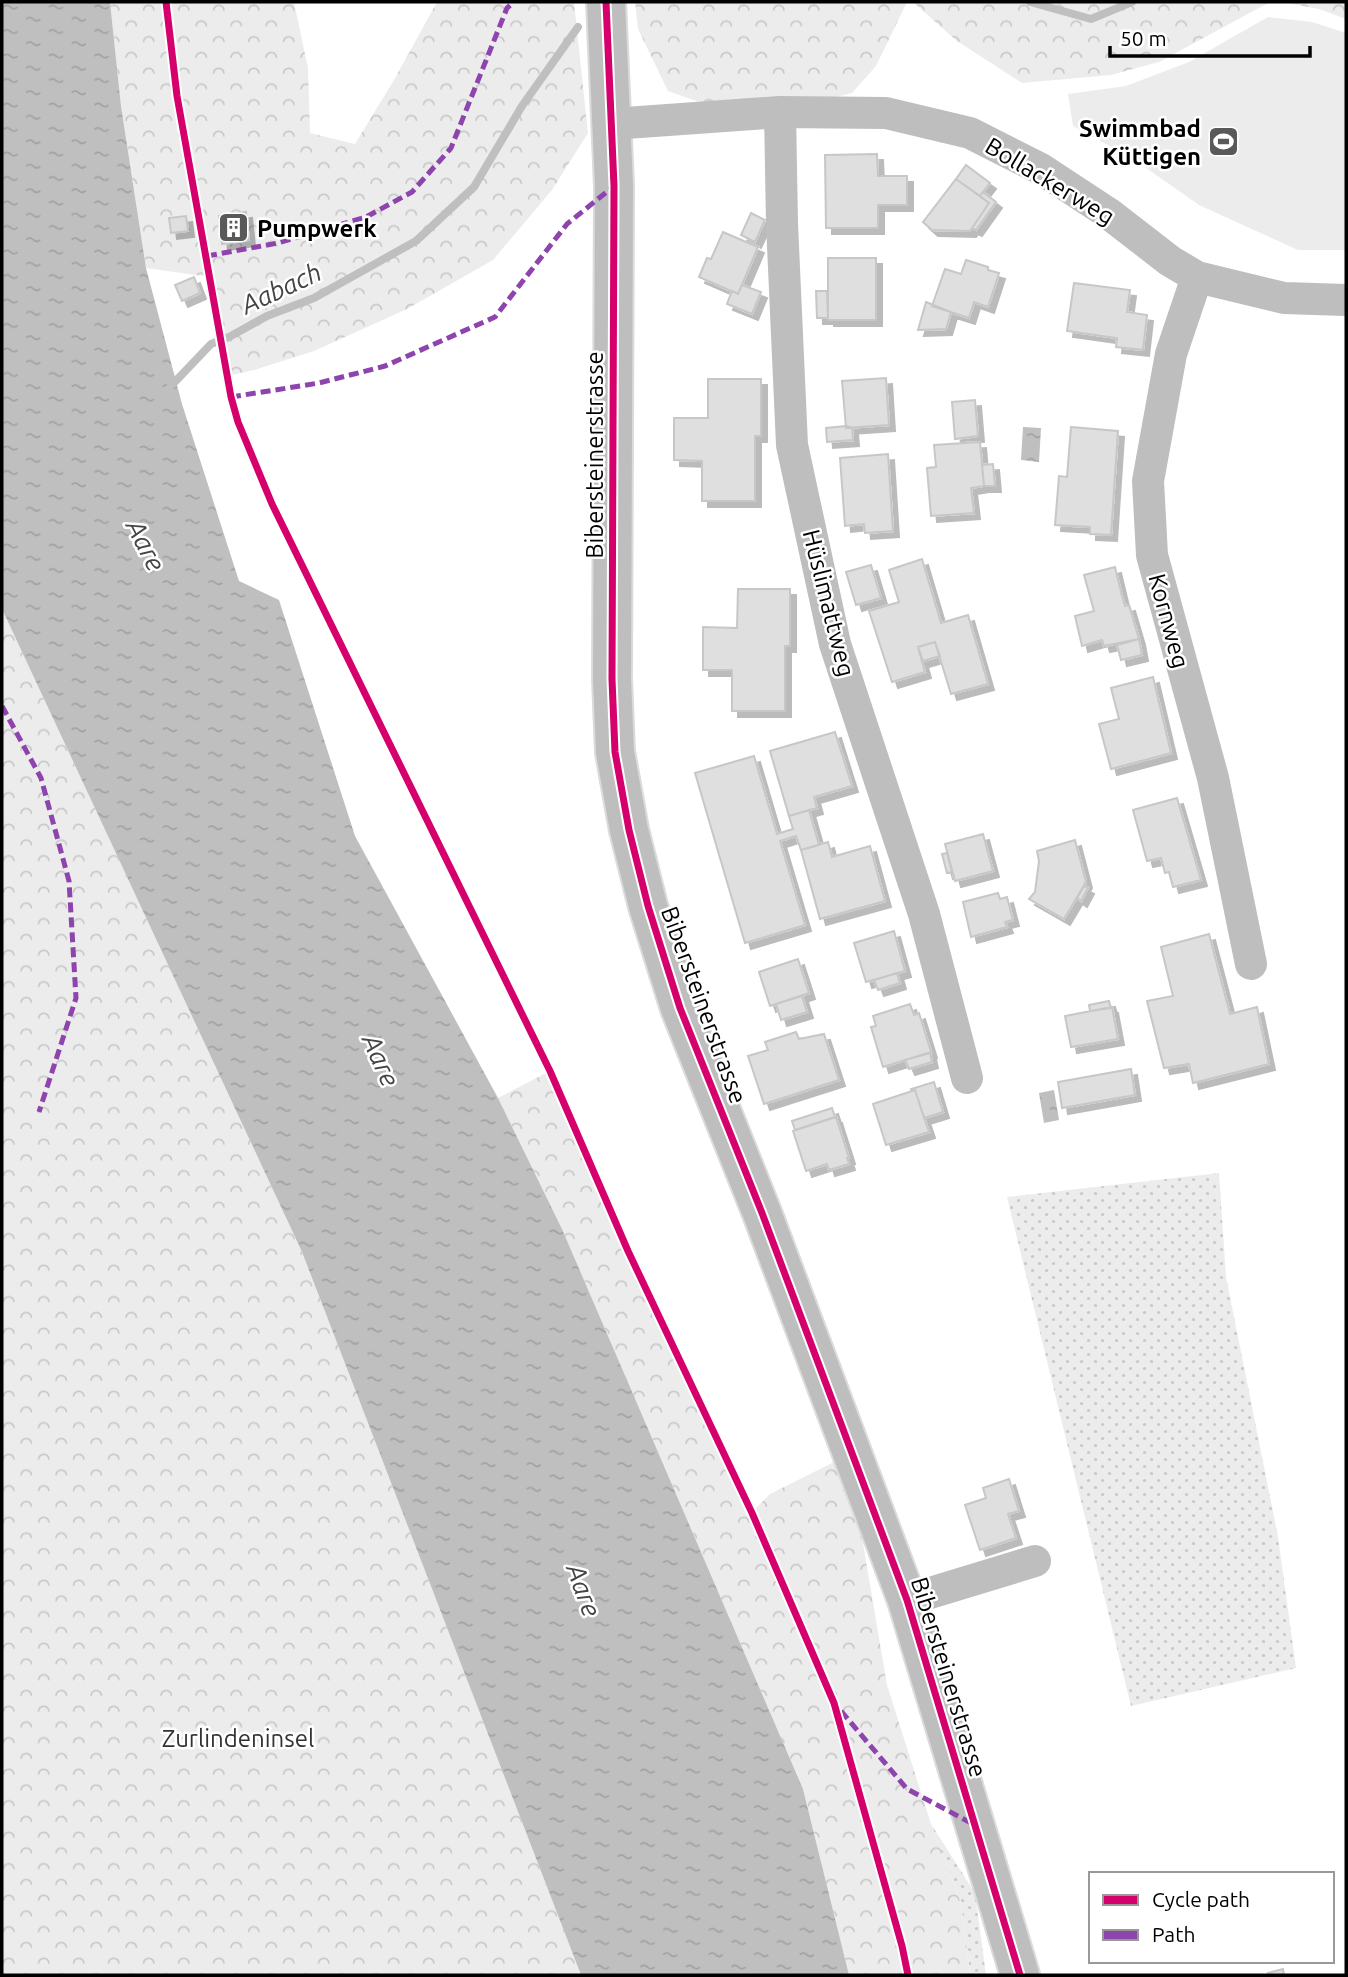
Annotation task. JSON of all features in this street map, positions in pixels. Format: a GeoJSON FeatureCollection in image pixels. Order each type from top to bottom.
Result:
{"type":"FeatureCollection","features":[{"type":"Feature","properties":{"kind":"main road","name":"Bibersteinerstrasse"},"geometry":{"type":"LineString","coordinates":[[606,2],[612,124],[614,306],[612,679],[615,752],[629,830],[648,906],[680,1008],[766,1225],[907,1600],[1020,1975]]}},
{"type":"Feature","properties":{"kind":"street","name":"Bollackerweg"},"geometry":{"type":"LineString","coordinates":[[612,124],[780,112],[886,113],[970,134],[1041,169],[1108,213],[1170,261],[1197,277],[1284,298],[1346,300]]}},
{"type":"Feature","properties":{"kind":"street","name":"Hüslimattweg"},"geometry":{"type":"LineString","coordinates":[[780,112],[792,445],[835,644],[924,914],[967,1078]]}},
{"type":"Feature","properties":{"kind":"street","name":"Kornweg"},"geometry":{"type":"LineString","coordinates":[[1197,277],[1171,354],[1147,481],[1152,555],[1213,778],[1251,964]]}},
{"type":"Feature","properties":{"kind":"street"},"geometry":{"type":"LineString","coordinates":[[907,1600],[1035,1561]]}},
{"type":"Feature","properties":{"kind":"green space"},"geometry":{"type":"Polygon","coordinates":[[[110,2],[294,2],[308,68],[310,133],[355,144],[437,2],[574,2],[588,133],[552,190],[493,260],[407,309],[314,351],[227,376],[210,277],[146,268],[121,106],[110,2]]]}},
{"type":"Feature","properties":{"kind":"green space"},"geometry":{"type":"Polygon","coordinates":[[[635,2],[907,2],[876,66],[852,93],[780,112],[733,114],[668,91],[638,29],[635,2]]]}},
{"type":"Feature","properties":{"kind":"green space"},"geometry":{"type":"Polygon","coordinates":[[[913,2],[1270,2],[1159,62],[1111,75],[1022,83],[957,41],[913,2]]]}},
{"type":"Feature","properties":{"kind":"green space"},"geometry":{"type":"Polygon","coordinates":[[[1282,2],[1346,2],[1346,19],[1319,9],[1282,2]]]}},
{"type":"Feature","properties":{"kind":"green space","name":"Swimmbad Küttigen"},"geometry":{"type":"Polygon","coordinates":[[[1268,17],[1312,22],[1346,33],[1346,250],[1298,250],[1199,205],[1132,158],[1073,126],[1068,94],[1126,86],[1189,62],[1268,17]]]}},
{"type":"Feature","properties":{"kind":"green space","name":"Zurlindeninsel"},"geometry":{"type":"Polygon","coordinates":[[[2,609],[302,1252],[581,1975],[2,1975],[2,609]]]}},
{"type":"Feature","properties":{"kind":"green space"},"geometry":{"type":"Polygon","coordinates":[[[550,1071],[628,1251],[752,1512],[770,1494],[848,1455],[887,1685],[931,1824],[961,1903],[970,1975],[849,1975],[803,1789],[562,1229],[498,1098],[550,1071]]]}},
{"type":"Feature","properties":{"kind":"green space"},"geometry":{"type":"Polygon","coordinates":[[[1219,1173],[1226,1277],[1278,1537],[1296,1668],[1131,1706],[1007,1197],[1219,1173]]]}},
{"type":"Feature","properties":{"kind":"green space"},"geometry":{"type":"Polygon","coordinates":[[[931,1824],[975,1893],[986,1975],[970,1975],[961,1903],[931,1824]]]}},
{"type":"Feature","properties":{"kind":"water","name":"Aare"},"geometry":{"type":"Polygon","coordinates":[[[2,2],[110,2],[121,106],[146,268],[182,404],[239,581],[279,600],[355,836],[498,1098],[562,1229],[803,1789],[849,1975],[581,1975],[302,1252],[2,609],[2,2]]]}},
{"type":"Feature","properties":{"kind":"water"},"geometry":{"type":"Polygon","coordinates":[[[1023,427],[1041,428],[1039,462],[1021,460],[1023,427]]]}},
{"type":"Feature","properties":{"kind":"water"},"geometry":{"type":"Polygon","coordinates":[[[1054,1090],[1059,1120],[1044,1123],[1039,1093],[1054,1090]]]}},
{"type":"Feature","properties":{"kind":"building"},"geometry":{"type":"Polygon","coordinates":[[[877,154],[878,176],[907,176],[907,205],[878,205],[878,228],[826,228],[825,155],[877,154]]]}},
{"type":"Feature","properties":{"kind":"building"},"geometry":{"type":"Polygon","coordinates":[[[966,165],[990,183],[980,196],[956,179],[966,165]]]}},
{"type":"Feature","properties":{"kind":"building"},"geometry":{"type":"Polygon","coordinates":[[[956,179],[989,203],[970,231],[932,230],[923,222],[956,179]]]}},
{"type":"Feature","properties":{"kind":"building"},"geometry":{"type":"Polygon","coordinates":[[[983,192],[996,202],[976,230],[972,228],[989,203],[980,196],[983,192]]]}},
{"type":"Feature","properties":{"kind":"building","name":"Pumpwerk"},"geometry":{"type":"Polygon","coordinates":[[[246,212],[249,240],[222,244],[219,216],[246,212]]]}},
{"type":"Feature","properties":{"kind":"building"},"geometry":{"type":"Polygon","coordinates":[[[751,213],[765,220],[755,242],[741,235],[751,213]]]}},
{"type":"Feature","properties":{"kind":"building"},"geometry":{"type":"Polygon","coordinates":[[[186,216],[188,231],[171,233],[169,218],[186,216]]]}},
{"type":"Feature","properties":{"kind":"building"},"geometry":{"type":"Polygon","coordinates":[[[723,232],[758,247],[738,294],[699,277],[707,258],[711,259],[723,232]]]}},
{"type":"Feature","properties":{"kind":"building"},"geometry":{"type":"Polygon","coordinates":[[[828,258],[876,258],[876,320],[828,320],[828,258]]]}},
{"type":"Feature","properties":{"kind":"building"},"geometry":{"type":"Polygon","coordinates":[[[966,260],[999,273],[988,307],[974,302],[969,318],[932,306],[945,269],[961,274],[966,260]]]}},
{"type":"Feature","properties":{"kind":"building"},"geometry":{"type":"Polygon","coordinates":[[[194,277],[200,293],[182,301],[175,285],[194,277]]]}},
{"type":"Feature","properties":{"kind":"building"},"geometry":{"type":"Polygon","coordinates":[[[1074,283],[1130,290],[1127,312],[1147,315],[1143,350],[1116,347],[1117,338],[1067,331],[1074,283]]]}},
{"type":"Feature","properties":{"kind":"building"},"geometry":{"type":"Polygon","coordinates":[[[742,285],[761,292],[752,314],[727,304],[732,291],[738,294],[742,285]]]}},
{"type":"Feature","properties":{"kind":"building"},"geometry":{"type":"Polygon","coordinates":[[[816,291],[827,291],[828,318],[817,318],[816,291]]]}},
{"type":"Feature","properties":{"kind":"building"},"geometry":{"type":"Polygon","coordinates":[[[926,302],[951,312],[946,329],[918,330],[926,302]]]}},
{"type":"Feature","properties":{"kind":"building"},"geometry":{"type":"Polygon","coordinates":[[[886,378],[889,425],[846,428],[842,381],[886,378]]]}},
{"type":"Feature","properties":{"kind":"building"},"geometry":{"type":"Polygon","coordinates":[[[708,379],[761,379],[761,436],[755,436],[755,501],[702,501],[702,461],[674,460],[674,418],[708,418],[708,379]]]}},
{"type":"Feature","properties":{"kind":"building"},"geometry":{"type":"Polygon","coordinates":[[[975,400],[978,436],[955,439],[952,402],[975,400]]]}},
{"type":"Feature","properties":{"kind":"building"},"geometry":{"type":"Polygon","coordinates":[[[1071,427],[1118,431],[1111,535],[1090,534],[1090,527],[1055,525],[1059,476],[1067,477],[1071,427]]]}},
{"type":"Feature","properties":{"kind":"building"},"geometry":{"type":"Polygon","coordinates":[[[826,428],[852,428],[853,440],[827,442],[826,428]]]}},
{"type":"Feature","properties":{"kind":"building"},"geometry":{"type":"Polygon","coordinates":[[[980,442],[984,486],[971,488],[974,513],[931,516],[927,468],[936,467],[934,445],[980,442]]]}},
{"type":"Feature","properties":{"kind":"building"},"geometry":{"type":"Polygon","coordinates":[[[888,454],[893,531],[865,533],[864,524],[845,526],[840,458],[888,454]]]}},
{"type":"Feature","properties":{"kind":"building"},"geometry":{"type":"Polygon","coordinates":[[[993,464],[995,486],[984,486],[982,465],[993,464]]]}},
{"type":"Feature","properties":{"kind":"building"},"geometry":{"type":"Polygon","coordinates":[[[922,559],[941,623],[968,615],[988,684],[951,694],[935,642],[918,647],[925,672],[892,682],[869,611],[899,602],[889,570],[922,559]]]}},
{"type":"Feature","properties":{"kind":"building"},"geometry":{"type":"Polygon","coordinates":[[[871,565],[881,598],[856,605],[846,572],[871,565]]]}},
{"type":"Feature","properties":{"kind":"building"},"geometry":{"type":"Polygon","coordinates":[[[1115,567],[1125,606],[1129,605],[1139,639],[1104,646],[1102,640],[1082,646],[1075,616],[1094,611],[1084,575],[1115,567]]]}},
{"type":"Feature","properties":{"kind":"building"},"geometry":{"type":"Polygon","coordinates":[[[738,589],[790,589],[790,646],[785,646],[785,711],[732,711],[732,670],[703,670],[703,627],[737,628],[738,589]]]}},
{"type":"Feature","properties":{"kind":"building"},"geometry":{"type":"Polygon","coordinates":[[[1139,639],[1142,655],[1121,660],[1117,645],[1139,639]]]}},
{"type":"Feature","properties":{"kind":"building"},"geometry":{"type":"Polygon","coordinates":[[[935,642],[940,656],[923,661],[918,647],[935,642]]]}},
{"type":"Feature","properties":{"kind":"building"},"geometry":{"type":"Polygon","coordinates":[[[1153,677],[1171,753],[1111,769],[1099,724],[1119,719],[1111,688],[1153,677]]]}},
{"type":"Feature","properties":{"kind":"building"},"geometry":{"type":"Polygon","coordinates":[[[835,732],[852,786],[814,797],[817,808],[789,816],[770,751],[835,732]]]}},
{"type":"Feature","properties":{"kind":"building"},"geometry":{"type":"Polygon","coordinates":[[[754,756],[777,834],[793,829],[789,816],[809,810],[819,845],[801,850],[796,836],[780,841],[805,925],[745,943],[695,773],[754,756]]]}},
{"type":"Feature","properties":{"kind":"building"},"geometry":{"type":"Polygon","coordinates":[[[1177,798],[1201,880],[1173,887],[1161,858],[1147,861],[1133,810],[1177,798]]]}},
{"type":"Feature","properties":{"kind":"building"},"geometry":{"type":"Polygon","coordinates":[[[983,834],[993,871],[955,881],[945,844],[983,834]]]}},
{"type":"Feature","properties":{"kind":"building"},"geometry":{"type":"Polygon","coordinates":[[[1075,840],[1086,882],[1064,919],[1029,899],[1035,892],[1039,861],[1037,851],[1075,840]]]}},
{"type":"Feature","properties":{"kind":"building"},"geometry":{"type":"Polygon","coordinates":[[[828,842],[832,857],[870,846],[885,901],[820,919],[801,850],[828,842]]]}},
{"type":"Feature","properties":{"kind":"building"},"geometry":{"type":"Polygon","coordinates":[[[947,853],[952,872],[947,873],[942,854],[947,853]]]}},
{"type":"Feature","properties":{"kind":"building"},"geometry":{"type":"Polygon","coordinates":[[[1084,886],[1088,888],[1081,901],[1077,898],[1084,886]]]}},
{"type":"Feature","properties":{"kind":"building"},"geometry":{"type":"Polygon","coordinates":[[[998,893],[1000,899],[1007,897],[1013,920],[1005,922],[1007,927],[971,937],[963,902],[998,893]]]}},
{"type":"Feature","properties":{"kind":"building"},"geometry":{"type":"Polygon","coordinates":[[[894,931],[905,971],[866,982],[854,943],[894,931]]]}},
{"type":"Feature","properties":{"kind":"building"},"geometry":{"type":"Polygon","coordinates":[[[1209,934],[1230,1014],[1257,1007],[1269,1064],[1193,1083],[1189,1064],[1164,1068],[1147,1001],[1173,996],[1161,947],[1209,934]]]}},
{"type":"Feature","properties":{"kind":"building"},"geometry":{"type":"Polygon","coordinates":[[[798,959],[809,993],[770,1006],[759,972],[798,959]]]}},
{"type":"Feature","properties":{"kind":"building"},"geometry":{"type":"Polygon","coordinates":[[[897,973],[900,983],[878,990],[874,980],[897,973]]]}},
{"type":"Feature","properties":{"kind":"building"},"geometry":{"type":"Polygon","coordinates":[[[802,996],[807,1012],[781,1020],[776,1004],[802,996]]]}},
{"type":"Feature","properties":{"kind":"building"},"geometry":{"type":"Polygon","coordinates":[[[1109,1001],[1111,1008],[1090,1011],[1089,1005],[1109,1001]]]}},
{"type":"Feature","properties":{"kind":"building"},"geometry":{"type":"Polygon","coordinates":[[[910,1004],[914,1015],[919,1013],[931,1052],[883,1067],[871,1027],[876,1026],[873,1016],[910,1004]]]}},
{"type":"Feature","properties":{"kind":"building"},"geometry":{"type":"Polygon","coordinates":[[[1112,1007],[1118,1039],[1071,1047],[1065,1016],[1112,1007]]]}},
{"type":"Feature","properties":{"kind":"building"},"geometry":{"type":"Polygon","coordinates":[[[796,1032],[799,1039],[824,1034],[839,1080],[764,1104],[748,1056],[768,1050],[765,1042],[796,1032]]]}},
{"type":"Feature","properties":{"kind":"building"},"geometry":{"type":"Polygon","coordinates":[[[930,1053],[932,1062],[909,1069],[905,1060],[930,1053]]]}},
{"type":"Feature","properties":{"kind":"building"},"geometry":{"type":"Polygon","coordinates":[[[1131,1069],[1135,1095],[1062,1108],[1058,1082],[1131,1069]]]}},
{"type":"Feature","properties":{"kind":"building"},"geometry":{"type":"Polygon","coordinates":[[[934,1082],[943,1112],[924,1118],[915,1090],[911,1089],[934,1082]]]}},
{"type":"Feature","properties":{"kind":"building"},"geometry":{"type":"Polygon","coordinates":[[[915,1090],[929,1132],[886,1145],[873,1104],[915,1090]]]}},
{"type":"Feature","properties":{"kind":"building"},"geometry":{"type":"Polygon","coordinates":[[[832,1108],[835,1117],[795,1130],[792,1121],[832,1108]]]}},
{"type":"Feature","properties":{"kind":"building"},"geometry":{"type":"Polygon","coordinates":[[[836,1117],[849,1164],[829,1170],[827,1164],[806,1171],[793,1131],[836,1117]]]}},
{"type":"Feature","properties":{"kind":"building"},"geometry":{"type":"Polygon","coordinates":[[[1009,1479],[1019,1511],[1008,1514],[1016,1538],[980,1550],[965,1505],[986,1498],[983,1488],[1009,1479]]]}},
{"type":"Feature","properties":{"kind":"building"},"geometry":{"type":"Polygon","coordinates":[[[1283,1969],[1284,1975],[1268,1973],[1283,1969]]]}},
{"type":"Feature","properties":{"kind":"waterway","name":"Aabach"},"geometry":{"type":"LineString","coordinates":[[1030,2],[1091,19],[1132,2]]}},
{"type":"Feature","properties":{"kind":"waterway","name":"Aabach"},"geometry":{"type":"LineString","coordinates":[[170,387],[211,344],[267,316],[314,298],[416,241],[474,187],[522,106],[578,27]]}},
{"type":"Feature","properties":{"kind":"marked path"},"geometry":{"type":"LineString","coordinates":[[207,256],[278,243],[366,217],[412,192],[451,148],[507,8],[514,2]]}},
{"type":"Feature","properties":{"kind":"marked path"},"geometry":{"type":"LineString","coordinates":[[231,397],[319,383],[385,366],[495,317],[567,224],[614,186]]}},
{"type":"Feature","properties":{"kind":"marked path"},"geometry":{"type":"LineString","coordinates":[[2,706],[41,778],[69,881],[76,998],[39,1112]]}},
{"type":"Feature","properties":{"kind":"marked path"},"geometry":{"type":"LineString","coordinates":[[841,1711],[907,1789],[973,1824]]}},
{"type":"Feature","properties":{"kind":"cycle path"},"geometry":{"type":"LineString","coordinates":[[166,2],[177,96],[231,397],[238,422],[272,504],[550,1071],[628,1251],[752,1513],[834,1703],[908,1975]]}},
{"type":"Feature","properties":{"kind":"cycle path"},"geometry":{"type":"LineString","coordinates":[[606,2],[614,186],[612,679],[615,752],[629,830],[648,906],[680,1008],[762,1213],[907,1600],[1020,1975]]}},
{"type":"Feature","properties":{"kind":"place","name":"Swimmbad Küttigen"},"geometry":{"type":"Point","coordinates":[1224,142]}},
{"type":"Feature","properties":{"kind":"place","name":"Pumpwerk"},"geometry":{"type":"Point","coordinates":[234,228]}}]}
